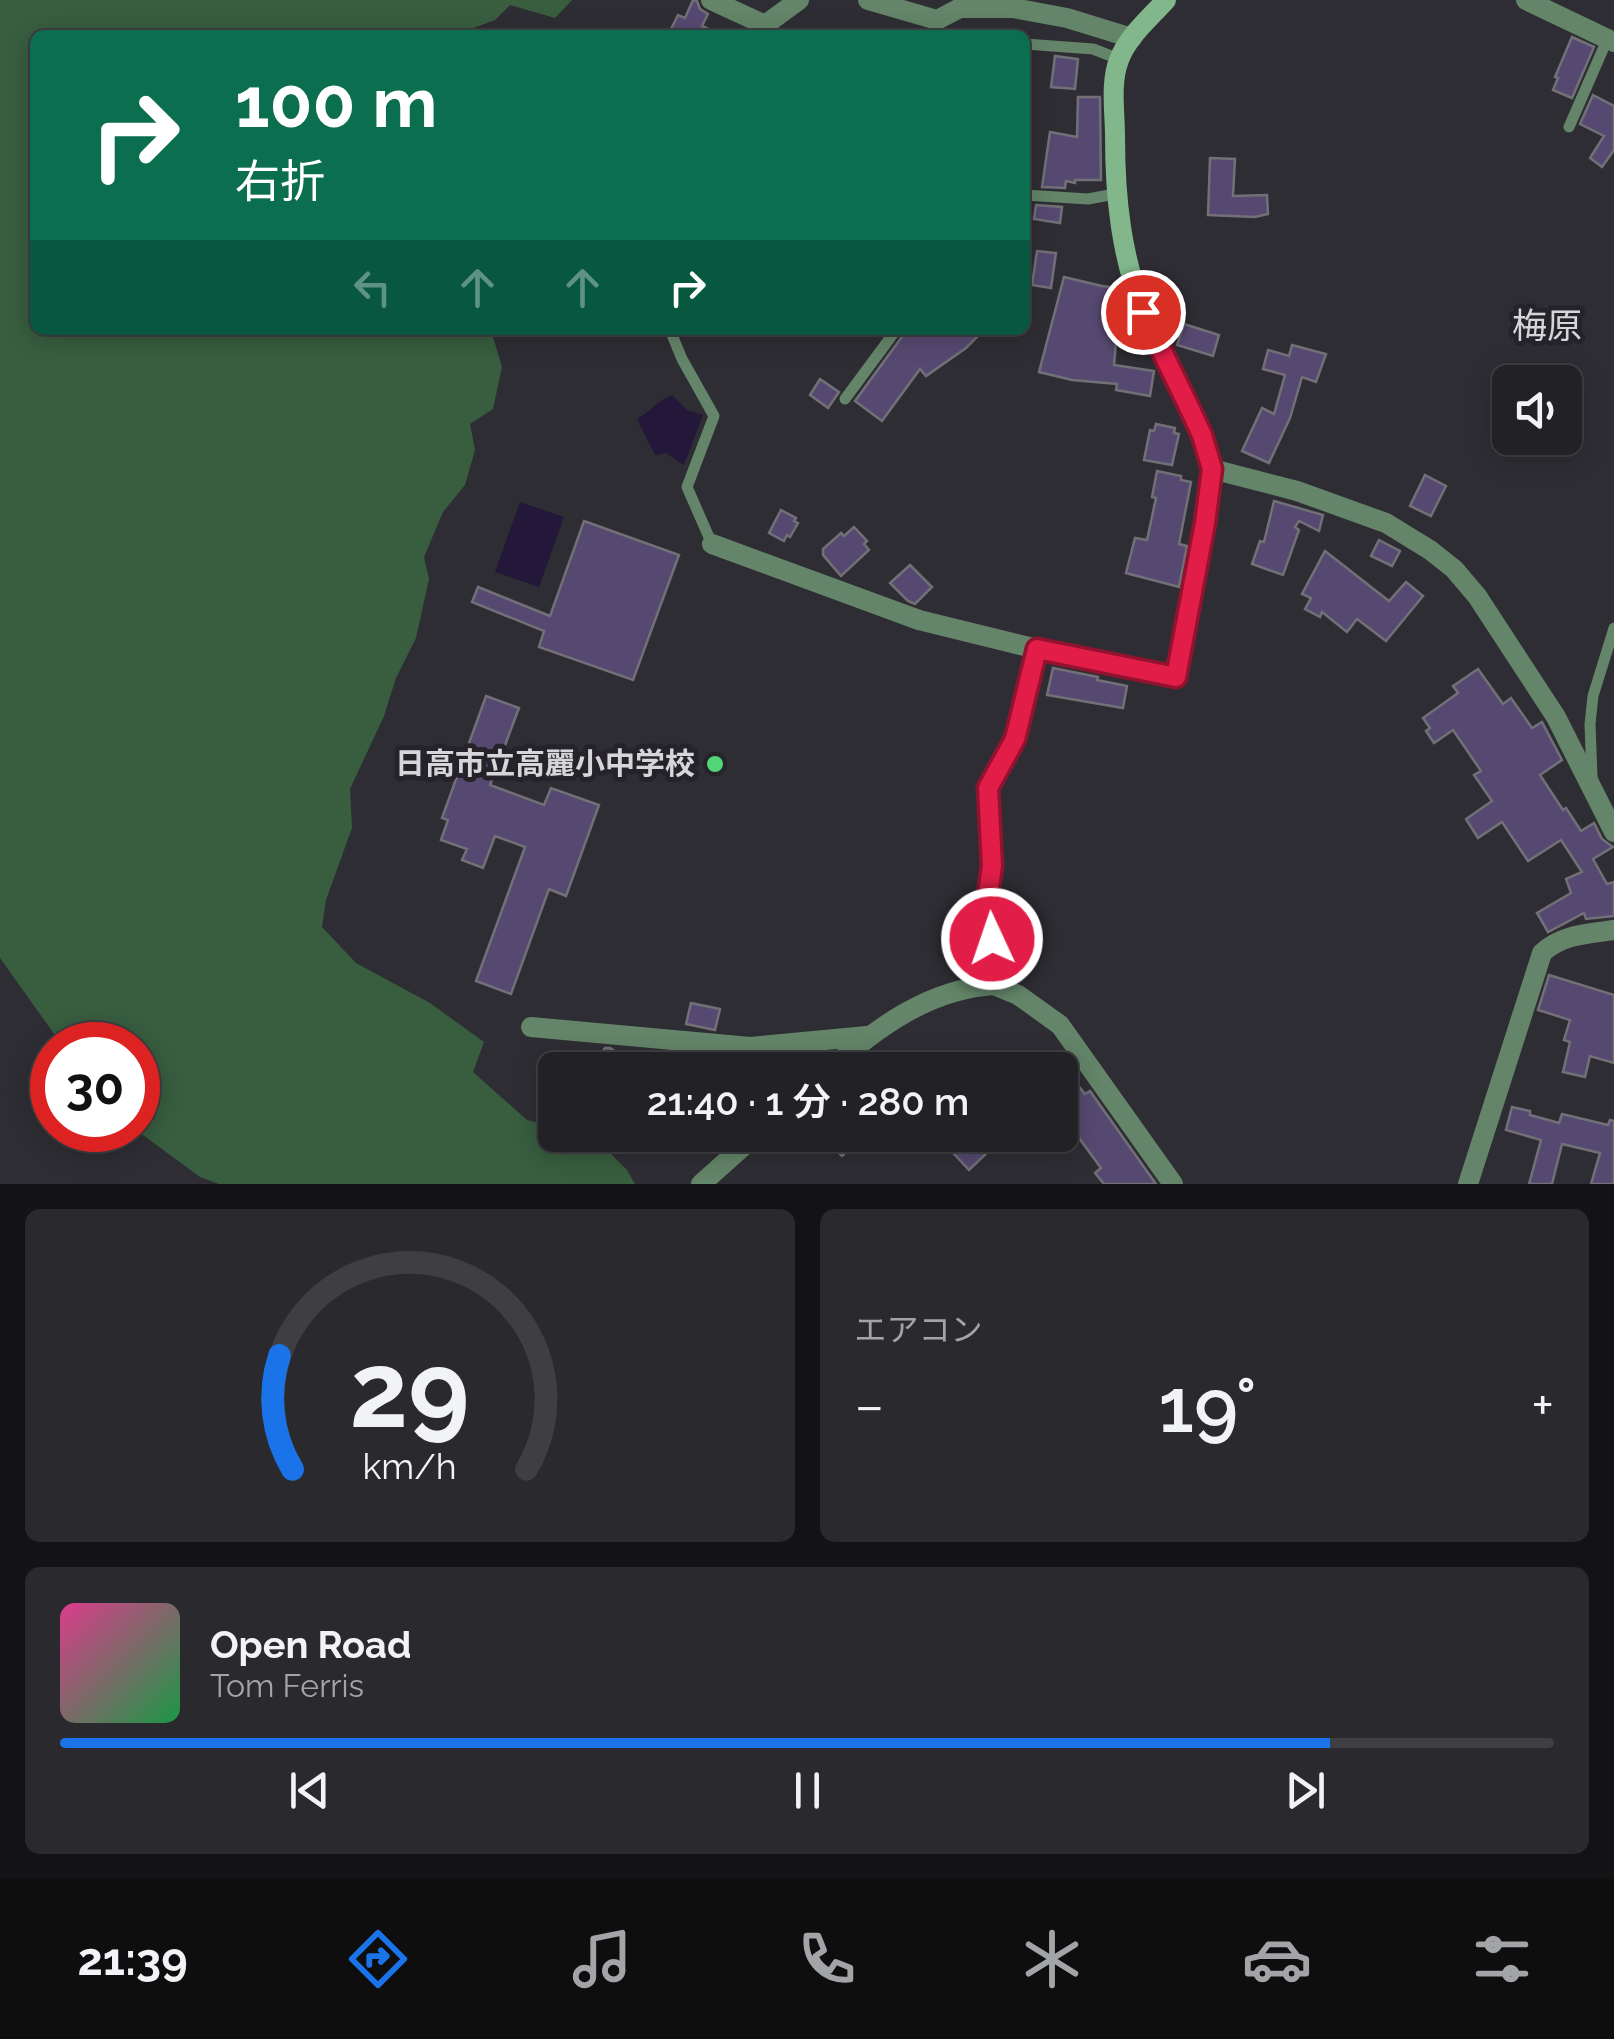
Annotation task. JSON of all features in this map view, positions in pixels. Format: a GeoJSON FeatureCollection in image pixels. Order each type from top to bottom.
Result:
{"type":"FeatureCollection","features":[{"type":"Feature","properties":{"kind":"street"},"geometry":{"type":"LineString","coordinates":[[712,0],[762,30],[799,0]]}},
{"type":"Feature","properties":{"kind":"street"},"geometry":{"type":"LineString","coordinates":[[868,0],[937,20],[960,8],[1013,8],[1067,18],[1132,38]]}},
{"type":"Feature","properties":{"kind":"street"},"geometry":{"type":"LineString","coordinates":[[712,544],[919,620],[1176,677],[1212,469],[1202,435],[1143,312],[1125,251],[1116,194],[1115,83],[1119,60],[1132,38],[1166,0]]}},
{"type":"Feature","properties":{"kind":"street"},"geometry":{"type":"LineString","coordinates":[[1526,0],[1611,41]]}},
{"type":"Feature","properties":{"kind":"street"},"geometry":{"type":"LineString","coordinates":[[1212,469],[1297,491],[1386,523],[1454,569],[1556,717],[1614,832]]}},
{"type":"Feature","properties":{"kind":"street"},"geometry":{"type":"LineString","coordinates":[[994,985],[997,970],[986,908],[992,866],[988,788],[1015,739],[1037,649]]}},
{"type":"Feature","properties":{"kind":"street"},"geometry":{"type":"LineString","coordinates":[[1468,1184],[1542,953],[1554,942],[1570,936],[1614,930]]}},
{"type":"Feature","properties":{"kind":"street"},"geometry":{"type":"LineString","coordinates":[[849,1052],[867,1036],[926,1002],[967,986],[994,985],[1018,994],[1060,1025],[1173,1184]]}},
{"type":"Feature","properties":{"kind":"street"},"geometry":{"type":"LineString","coordinates":[[532,1027],[750,1047],[867,1036]]}},
{"type":"Feature","properties":{"kind":"street"},"geometry":{"type":"LineString","coordinates":[[700,1184],[737,1152]]}},
{"type":"Feature","properties":{"kind":"lane"},"geometry":{"type":"LineString","coordinates":[[1570,127],[1611,41]]}},
{"type":"Feature","properties":{"kind":"lane"},"geometry":{"type":"LineString","coordinates":[[1030,44],[1093,50],[1119,60]]}},
{"type":"Feature","properties":{"kind":"lane"},"geometry":{"type":"LineString","coordinates":[[1030,195],[1088,199],[1116,194]]}},
{"type":"Feature","properties":{"kind":"lane"},"geometry":{"type":"LineString","coordinates":[[672,335],[714,416],[687,487],[712,544]]}},
{"type":"Feature","properties":{"kind":"lane"},"geometry":{"type":"LineString","coordinates":[[845,399],[892,335]]}},
{"type":"Feature","properties":{"kind":"lane"},"geometry":{"type":"LineString","coordinates":[[1592,786],[1593,696],[1614,628]]}},
{"type":"Feature","properties":{"kind":"green space"},"geometry":{"type":"Polygon","coordinates":[[[0,0],[572,0],[555,18],[510,5],[495,20],[468,30],[30,30],[30,335],[492,335],[502,367],[493,409],[470,424],[475,450],[465,485],[443,512],[424,557],[429,579],[416,638],[350,789],[352,828],[326,900],[322,927],[356,963],[430,1003],[484,1042],[473,1072],[527,1120],[538,1123],[538,1152],[609,1152],[635,1184],[219,1184],[200,1177],[160,1148],[160,1022],[46,1022],[0,958],[0,0]]]}},
{"type":"Feature","properties":{"kind":"shaded area"},"geometry":{"type":"Polygon","coordinates":[[[672,395],[687,410],[703,415],[684,465],[666,453],[655,455],[637,419],[672,395]]]}},
{"type":"Feature","properties":{"kind":"shaded area"},"geometry":{"type":"Polygon","coordinates":[[[520,502],[564,517],[539,587],[495,572],[520,502]]]}},
{"type":"Feature","properties":{"kind":"building"},"geometry":{"type":"Polygon","coordinates":[[[693,0],[697,1],[708,14],[702,26],[710,30],[670,30],[678,15],[685,18],[693,0]]]}},
{"type":"Feature","properties":{"kind":"building"},"geometry":{"type":"Polygon","coordinates":[[[1572,37],[1594,47],[1572,98],[1553,90],[1572,37]]]}},
{"type":"Feature","properties":{"kind":"building"},"geometry":{"type":"Polygon","coordinates":[[[1055,56],[1078,59],[1075,89],[1051,87],[1055,56]]]}},
{"type":"Feature","properties":{"kind":"building"},"geometry":{"type":"Polygon","coordinates":[[[1593,95],[1614,106],[1614,150],[1602,167],[1590,158],[1604,136],[1580,124],[1593,95]]]}},
{"type":"Feature","properties":{"kind":"building"},"geometry":{"type":"Polygon","coordinates":[[[1078,97],[1100,97],[1101,180],[1066,181],[1065,188],[1042,187],[1050,132],[1077,137],[1078,97]]]}},
{"type":"Feature","properties":{"kind":"building"},"geometry":{"type":"Polygon","coordinates":[[[1210,158],[1235,159],[1233,196],[1267,195],[1268,214],[1208,215],[1210,158]]]}},
{"type":"Feature","properties":{"kind":"building"},"geometry":{"type":"Polygon","coordinates":[[[1036,205],[1062,207],[1060,223],[1034,219],[1036,205]]]}},
{"type":"Feature","properties":{"kind":"building"},"geometry":{"type":"Polygon","coordinates":[[[1037,251],[1056,253],[1051,288],[1032,285],[1037,251]]]}},
{"type":"Feature","properties":{"kind":"building"},"geometry":{"type":"Polygon","coordinates":[[[1064,277],[1121,288],[1114,365],[1154,371],[1150,396],[1116,390],[1117,384],[1039,372],[1064,277]]]}},
{"type":"Feature","properties":{"kind":"building"},"geometry":{"type":"Polygon","coordinates":[[[1184,324],[1219,335],[1213,356],[1177,345],[1184,324]]]}},
{"type":"Feature","properties":{"kind":"building"},"geometry":{"type":"Polygon","coordinates":[[[903,335],[979,335],[926,376],[920,369],[882,421],[855,401],[903,335]]]}},
{"type":"Feature","properties":{"kind":"building"},"geometry":{"type":"Polygon","coordinates":[[[1292,345],[1326,354],[1316,382],[1302,377],[1290,418],[1269,463],[1242,451],[1262,408],[1274,414],[1285,375],[1263,369],[1268,350],[1289,356],[1292,345]]]}},
{"type":"Feature","properties":{"kind":"building"},"geometry":{"type":"Polygon","coordinates":[[[820,379],[839,392],[828,408],[810,395],[820,379]]]}},
{"type":"Feature","properties":{"kind":"building"},"geometry":{"type":"Polygon","coordinates":[[[1156,424],[1175,428],[1174,433],[1179,434],[1172,465],[1144,460],[1150,430],[1154,431],[1156,424]]]}},
{"type":"Feature","properties":{"kind":"building"},"geometry":{"type":"Polygon","coordinates":[[[1157,471],[1191,482],[1179,544],[1187,546],[1179,587],[1126,573],[1135,538],[1147,540],[1157,471]]]}},
{"type":"Feature","properties":{"kind":"building"},"geometry":{"type":"Polygon","coordinates":[[[1425,475],[1446,486],[1431,516],[1410,506],[1425,475]]]}},
{"type":"Feature","properties":{"kind":"building"},"geometry":{"type":"Polygon","coordinates":[[[1274,501],[1323,515],[1319,531],[1299,521],[1295,527],[1299,530],[1283,575],[1252,564],[1260,541],[1264,542],[1274,501]]]}},
{"type":"Feature","properties":{"kind":"building"},"geometry":{"type":"Polygon","coordinates":[[[781,510],[798,523],[784,541],[769,533],[781,510]]]}},
{"type":"Feature","properties":{"kind":"building"},"geometry":{"type":"Polygon","coordinates":[[[584,521],[679,555],[633,680],[539,647],[544,631],[472,602],[478,587],[550,616],[584,521]]]}},
{"type":"Feature","properties":{"kind":"building"},"geometry":{"type":"Polygon","coordinates":[[[854,527],[867,541],[864,544],[869,550],[841,576],[823,555],[823,549],[854,527]]]}},
{"type":"Feature","properties":{"kind":"building"},"geometry":{"type":"Polygon","coordinates":[[[1379,540],[1400,551],[1392,566],[1371,556],[1379,540]]]}},
{"type":"Feature","properties":{"kind":"building"},"geometry":{"type":"Polygon","coordinates":[[[1325,551],[1389,601],[1406,582],[1423,596],[1386,641],[1357,619],[1347,632],[1322,612],[1320,617],[1305,609],[1311,598],[1302,594],[1325,551]]]}},
{"type":"Feature","properties":{"kind":"building"},"geometry":{"type":"Polygon","coordinates":[[[910,565],[932,587],[915,604],[890,583],[910,565]]]}},
{"type":"Feature","properties":{"kind":"building"},"geometry":{"type":"Polygon","coordinates":[[[1053,668],[1127,686],[1123,708],[1047,695],[1053,668]]]}},
{"type":"Feature","properties":{"kind":"building"},"geometry":{"type":"Polygon","coordinates":[[[1478,669],[1503,704],[1511,698],[1532,728],[1542,722],[1562,760],[1540,775],[1581,831],[1594,823],[1602,839],[1613,847],[1593,859],[1607,884],[1614,882],[1614,916],[1586,919],[1584,913],[1548,932],[1537,913],[1571,893],[1566,879],[1582,872],[1561,840],[1528,861],[1502,822],[1478,838],[1466,819],[1492,801],[1474,775],[1481,771],[1453,730],[1434,743],[1423,718],[1458,693],[1453,686],[1478,669]]]}},
{"type":"Feature","properties":{"kind":"building"},"geometry":{"type":"Polygon","coordinates":[[[486,696],[519,708],[490,785],[544,805],[551,788],[599,805],[566,896],[549,889],[511,994],[476,981],[525,847],[495,836],[483,868],[462,860],[467,849],[441,840],[448,820],[442,818],[486,696]]]}},
{"type":"Feature","properties":{"kind":"building"},"geometry":{"type":"Polygon","coordinates":[[[1549,975],[1614,995],[1614,1063],[1590,1056],[1585,1077],[1563,1072],[1570,1042],[1564,1040],[1570,1020],[1538,1010],[1549,975]]]}},
{"type":"Feature","properties":{"kind":"building"},"geometry":{"type":"Polygon","coordinates":[[[691,1003],[720,1009],[715,1030],[686,1024],[691,1003]]]}},
{"type":"Feature","properties":{"kind":"building"},"geometry":{"type":"Polygon","coordinates":[[[1078,1085],[1085,1094],[1090,1091],[1156,1184],[1104,1184],[1095,1173],[1101,1168],[1079,1138],[1078,1085]]]}},
{"type":"Feature","properties":{"kind":"building"},"geometry":{"type":"Polygon","coordinates":[[[1512,1107],[1559,1123],[1562,1114],[1608,1125],[1610,1120],[1614,1121],[1614,1184],[1591,1184],[1600,1153],[1562,1144],[1552,1184],[1529,1184],[1541,1140],[1506,1130],[1512,1107]]]}},
{"type":"Feature","properties":{"kind":"building"},"geometry":{"type":"Polygon","coordinates":[[[952,1152],[988,1152],[969,1170],[952,1152]]]}},
{"type":"Feature","properties":{"kind":"place","name":"日高市立高麗小中学校"},"geometry":{"type":"Point","coordinates":[715,764]}},
{"type":"Feature","properties":{"kind":"district","name":"梅原"},"geometry":{"type":"Point","coordinates":[1547,326]}},
{"type":"Feature","properties":{"kind":"route"},"geometry":{"type":"LineString","coordinates":[[992,939],[986,908],[992,866],[988,788],[1015,739],[1037,649],[1176,677],[1212,469],[1202,435],[1143,312]]}}]}
